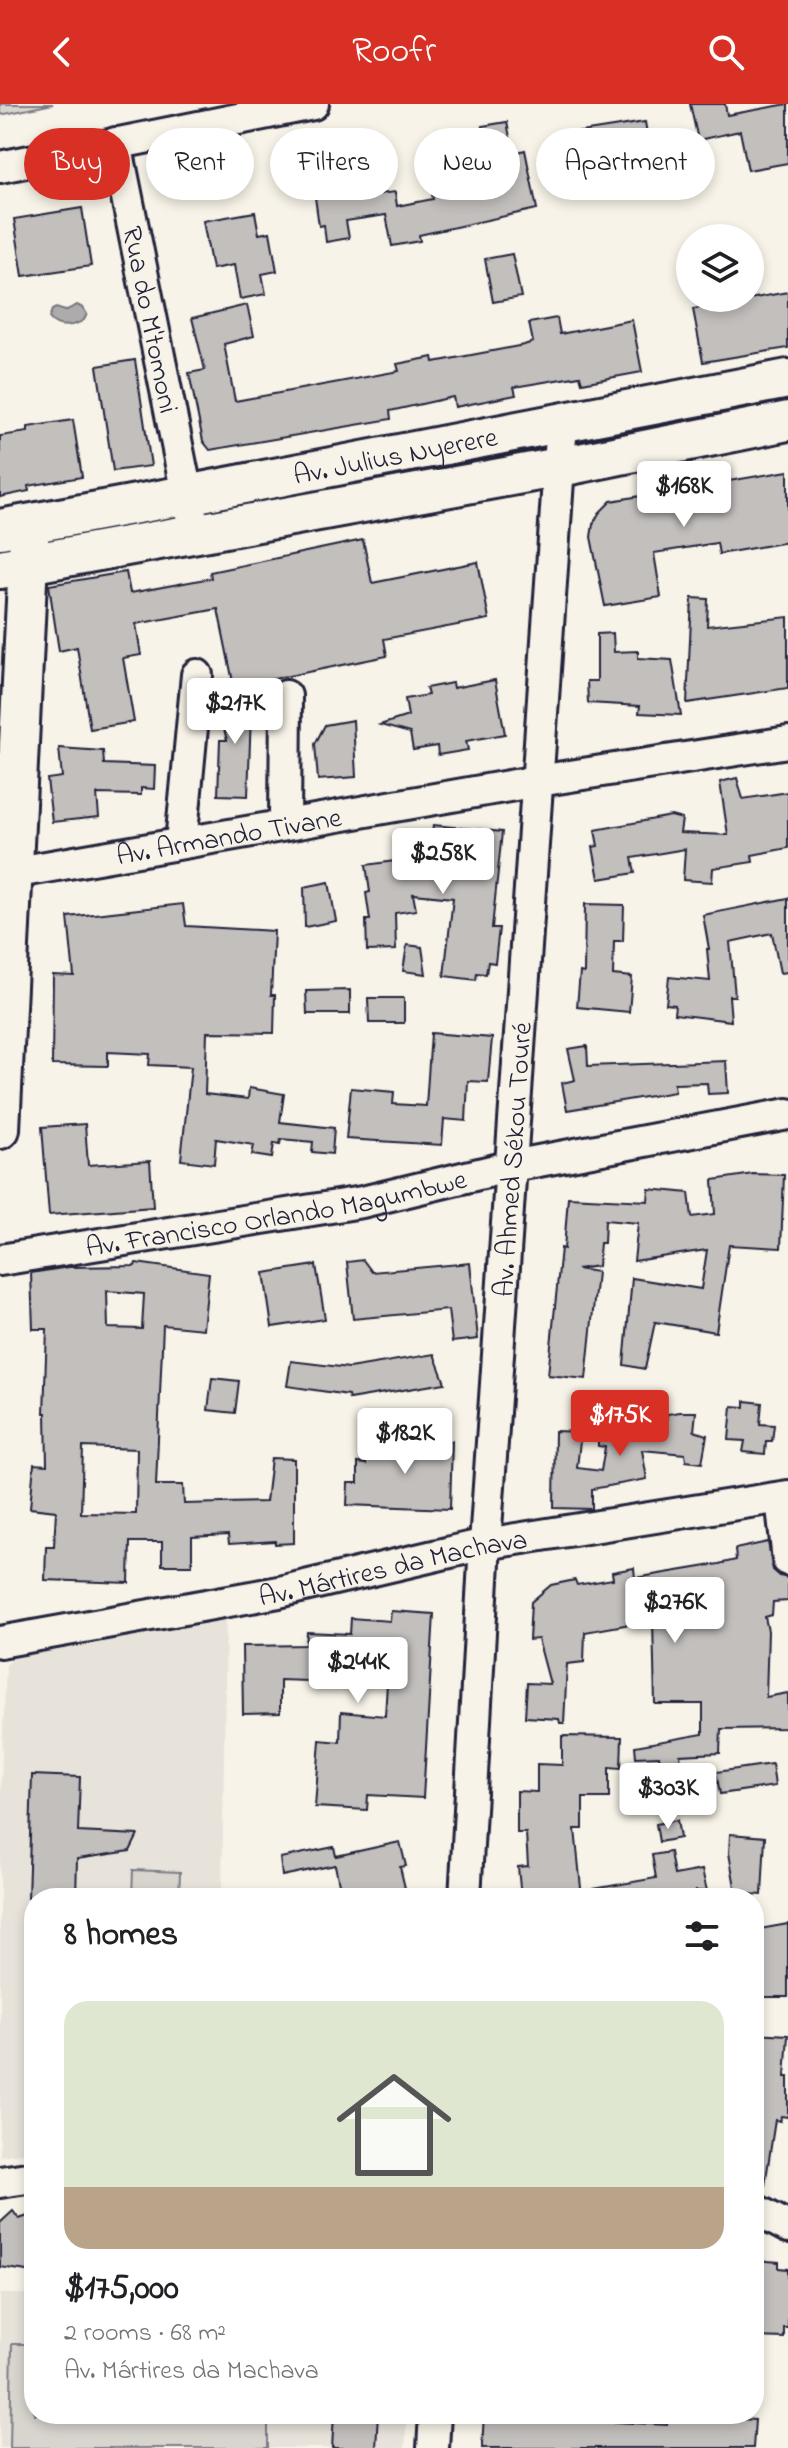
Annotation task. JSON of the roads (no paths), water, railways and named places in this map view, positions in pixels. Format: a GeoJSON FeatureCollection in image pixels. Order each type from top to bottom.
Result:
{"type":"FeatureCollection","features":[{"type":"Feature","properties":{"kind":"main road","name":"Av. Julius Nyerere"},"geometry":{"type":"LineString","coordinates":[[15,527],[788,379]]}},
{"type":"Feature","properties":{"kind":"main road","name":"Av. Julius Nyerere"},"geometry":{"type":"LineString","coordinates":[[14,567],[560,467],[788,421]]}},
{"type":"Feature","properties":{"kind":"main road"},"geometry":{"type":"LineString","coordinates":[[0,1129],[15,527]]}},
{"type":"Feature","properties":{"kind":"street"},"geometry":{"type":"LineString","coordinates":[[130,140],[313,104]]}},
{"type":"Feature","properties":{"kind":"street"},"geometry":{"type":"LineString","coordinates":[[0,167],[24,162]]}},
{"type":"Feature","properties":{"kind":"street","name":"Rua do M'tomoni"},"geometry":{"type":"LineString","coordinates":[[127,200],[196,535]]}},
{"type":"Feature","properties":{"kind":"street","name":"Av. Ahmed Sékou Touré"},"geometry":{"type":"LineString","coordinates":[[466,1888],[485,1544],[562,422]]}},
{"type":"Feature","properties":{"kind":"street"},"geometry":{"type":"LineString","coordinates":[[181,843],[197,675]]}},
{"type":"Feature","properties":{"kind":"street"},"geometry":{"type":"LineString","coordinates":[[285,824],[286,696]]}},
{"type":"Feature","properties":{"kind":"street","name":"Av. Armando Tivane"},"geometry":{"type":"LineString","coordinates":[[7,873],[538,781],[788,742]]}},
{"type":"Feature","properties":{"kind":"street","name":"Av. Francisco Orlando Magumbwe"},"geometry":{"type":"LineString","coordinates":[[0,1260],[362,1202],[512,1166],[788,1114]]}},
{"type":"Feature","properties":{"kind":"street"},"geometry":{"type":"LineString","coordinates":[[784,1497],[788,1560]]}},
{"type":"Feature","properties":{"kind":"street","name":"Av. Mártires da Machava"},"geometry":{"type":"LineString","coordinates":[[0,1642],[279,1592],[485,1544],[784,1497]]}},
{"type":"Feature","properties":{"kind":"street"},"geometry":{"type":"LineString","coordinates":[[0,2182],[24,2178]]}},
{"type":"Feature","properties":{"kind":"street"},"geometry":{"type":"LineString","coordinates":[[764,2214],[788,2227]]}},
{"type":"Feature","properties":{"kind":"street"},"geometry":{"type":"LineString","coordinates":[[433,2448],[434,2424]]}}]}
